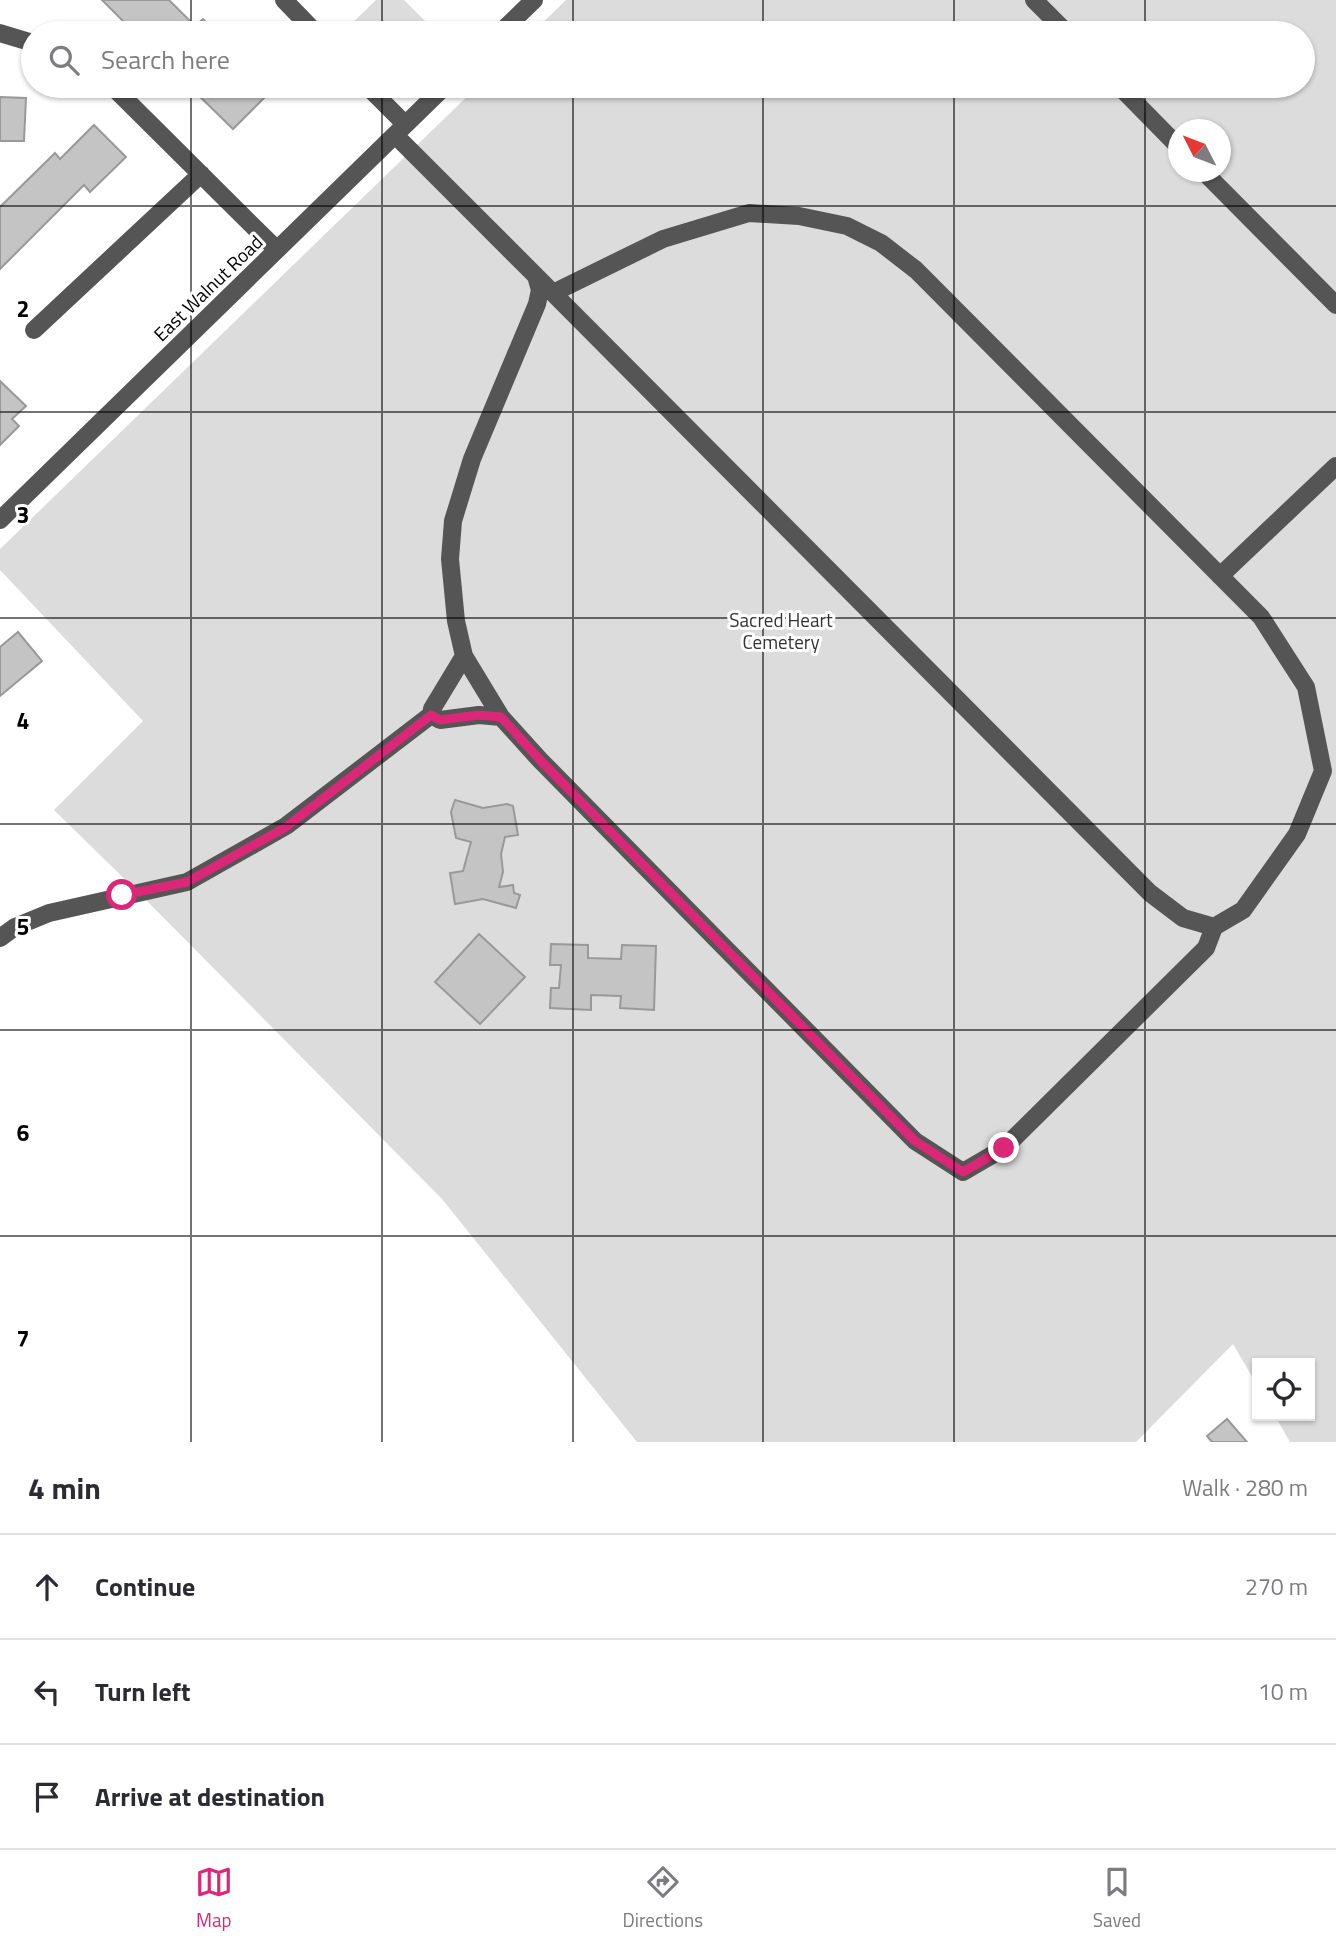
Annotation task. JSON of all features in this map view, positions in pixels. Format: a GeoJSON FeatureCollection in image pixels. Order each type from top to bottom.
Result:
{"type":"FeatureCollection","features":[{"type":"Feature","properties":{"kind":"street"},"geometry":{"type":"LineString","coordinates":[[284,0],[304,21]]}},
{"type":"Feature","properties":{"kind":"street"},"geometry":{"type":"LineString","coordinates":[[512,21],[534,0]]}},
{"type":"Feature","properties":{"kind":"street"},"geometry":{"type":"LineString","coordinates":[[1034,0],[1055,21]]}},
{"type":"Feature","properties":{"kind":"street"},"geometry":{"type":"LineString","coordinates":[[0,33],[21,39]]}},
{"type":"Feature","properties":{"kind":"street"},"geometry":{"type":"LineString","coordinates":[[124,98],[277,250]]}},
{"type":"Feature","properties":{"kind":"street"},"geometry":{"type":"LineString","coordinates":[[376,98],[400,130],[552,293],[1150,893],[1183,918],[1214,927]]}},
{"type":"Feature","properties":{"kind":"street","name":"East Walnut Road"},"geometry":{"type":"LineString","coordinates":[[0,520],[433,98]]}},
{"type":"Feature","properties":{"kind":"street"},"geometry":{"type":"LineString","coordinates":[[1131,98],[1168,136]]}},
{"type":"Feature","properties":{"kind":"street"},"geometry":{"type":"LineString","coordinates":[[34,330],[201,174]]}},
{"type":"Feature","properties":{"kind":"street"},"geometry":{"type":"LineString","coordinates":[[1214,182],[1336,305]]}},
{"type":"Feature","properties":{"kind":"street"},"geometry":{"type":"LineString","coordinates":[[536,276],[540,290],[537,304],[471,459],[453,522],[450,559],[456,621],[464,656],[501,717],[540,760],[915,1141],[963,1172],[1004,1148],[1206,948],[1214,927],[1243,910],[1297,834],[1323,771],[1307,687],[1261,617],[916,270],[881,243],[847,226],[799,216],[749,213],[663,239],[552,293]]}},
{"type":"Feature","properties":{"kind":"street"},"geometry":{"type":"LineString","coordinates":[[1220,576],[1336,466]]}},
{"type":"Feature","properties":{"kind":"street"},"geometry":{"type":"LineString","coordinates":[[0,938],[15,927],[49,913],[187,882],[286,827],[431,715],[464,656]]}},
{"type":"Feature","properties":{"kind":"street"},"geometry":{"type":"LineString","coordinates":[[431,715],[440,720],[479,715],[501,717]]}},
{"type":"Feature","properties":{"kind":"green space"},"geometry":{"type":"Polygon","coordinates":[[[376,0],[404,0],[425,21],[354,21],[376,0]]]}},
{"type":"Feature","properties":{"kind":"green space","name":"Sacred Heart Cemetery"},"geometry":{"type":"Polygon","coordinates":[[[566,0],[1336,0],[1336,1442],[1290,1442],[1278,1421],[1315,1421],[1315,1358],[1252,1358],[1252,1376],[1233,1344],[1136,1442],[637,1442],[442,1199],[54,810],[143,721],[0,570],[0,549],[466,98],[1315,98],[1315,21],[544,21],[566,0]]]}},
{"type":"Feature","properties":{"kind":"building"},"geometry":{"type":"Polygon","coordinates":[[[102,0],[169,0],[190,21],[123,21],[102,0]]]}},
{"type":"Feature","properties":{"kind":"building"},"geometry":{"type":"Polygon","coordinates":[[[0,97],[26,98],[24,141],[0,141],[0,97]]]}},
{"type":"Feature","properties":{"kind":"building"},"geometry":{"type":"Polygon","coordinates":[[[201,98],[264,98],[233,129],[201,98]]]}},
{"type":"Feature","properties":{"kind":"building"},"geometry":{"type":"Polygon","coordinates":[[[94,125],[126,157],[90,192],[84,185],[0,269],[0,207],[55,153],[60,159],[94,125]]]}},
{"type":"Feature","properties":{"kind":"building"},"geometry":{"type":"Polygon","coordinates":[[[0,381],[26,406],[12,419],[19,426],[0,445],[0,381]]]}},
{"type":"Feature","properties":{"kind":"building"},"geometry":{"type":"Polygon","coordinates":[[[18,632],[42,661],[0,696],[0,647],[18,632]]]}},
{"type":"Feature","properties":{"kind":"building"},"geometry":{"type":"Polygon","coordinates":[[[455,800],[483,808],[507,804],[513,806],[518,835],[505,837],[501,854],[503,872],[499,887],[513,885],[514,893],[520,895],[516,908],[483,899],[455,904],[450,873],[463,871],[471,842],[456,838],[451,812],[455,800]]]}},
{"type":"Feature","properties":{"kind":"building"},"geometry":{"type":"Polygon","coordinates":[[[479,934],[525,977],[480,1024],[435,982],[479,934]]]}},
{"type":"Feature","properties":{"kind":"building"},"geometry":{"type":"Polygon","coordinates":[[[551,944],[588,945],[588,958],[621,959],[622,945],[656,946],[654,1010],[620,1008],[621,996],[591,995],[591,1010],[550,1008],[551,988],[559,988],[561,965],[550,965],[551,944]]]}},
{"type":"Feature","properties":{"kind":"building"},"geometry":{"type":"Polygon","coordinates":[[[1227,1419],[1247,1442],[1212,1442],[1207,1436],[1227,1419]]]}},
{"type":"Feature","properties":{"kind":"route"},"geometry":{"type":"LineString","coordinates":[[122,895],[187,882],[286,827],[431,715],[440,720],[479,715],[501,717],[540,760],[915,1141],[963,1172],[1004,1148]]}}]}
